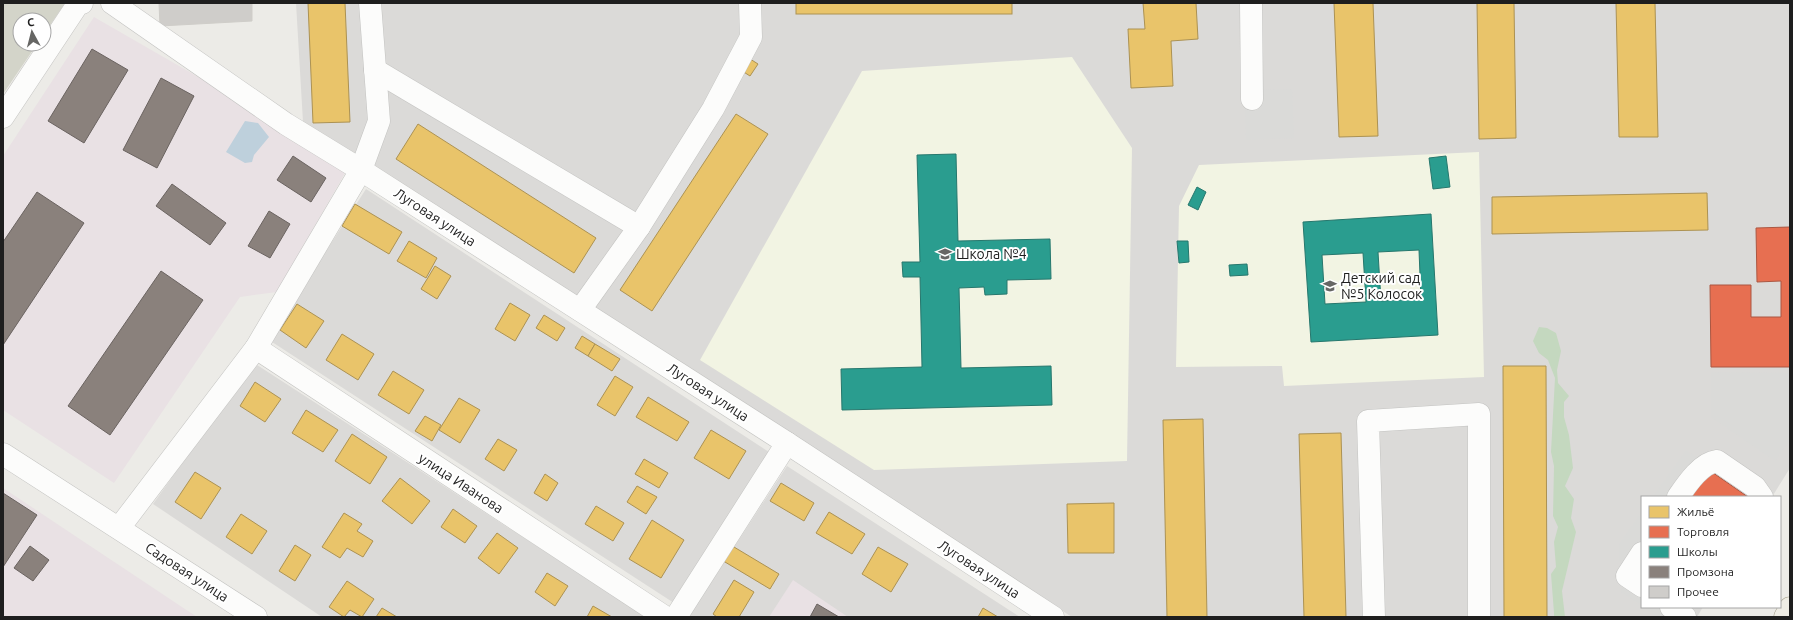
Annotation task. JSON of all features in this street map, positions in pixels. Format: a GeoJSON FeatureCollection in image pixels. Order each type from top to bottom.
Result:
{"type":"FeatureCollection","features":[{"type":"Feature","properties":{"kind":"main road"},"geometry":{"type":"LineString","coordinates":[[1785,617],[1790,608]]}},
{"type":"Feature","properties":{"kind":"street"},"geometry":{"type":"LineString","coordinates":[[3,117],[78,4],[82,3]]}},
{"type":"Feature","properties":{"kind":"street","name":"Луговая улица"},"geometry":{"type":"LineString","coordinates":[[112,3],[286,124],[361,170],[787,443],[1053,617]]}},
{"type":"Feature","properties":{"kind":"street"},"geometry":{"type":"LineString","coordinates":[[119,528],[256,348],[361,170],[378,122],[370,3]]}},
{"type":"Feature","properties":{"kind":"street"},"geometry":{"type":"LineString","coordinates":[[580,310],[639,227],[713,109],[751,37],[750,3]]}},
{"type":"Feature","properties":{"kind":"street"},"geometry":{"type":"LineString","coordinates":[[1251,3],[1252,99]]}},
{"type":"Feature","properties":{"kind":"street"},"geometry":{"type":"LineString","coordinates":[[375,70],[639,227]]}},
{"type":"Feature","properties":{"kind":"street","name":"улица Иванова"},"geometry":{"type":"LineString","coordinates":[[256,348],[665,617]]}},
{"type":"Feature","properties":{"kind":"street"},"geometry":{"type":"LineString","coordinates":[[1374,617],[1368,421],[1479,414],[1479,617]]}},
{"type":"Feature","properties":{"kind":"street"},"geometry":{"type":"LineString","coordinates":[[676,617],[787,443]]}},
{"type":"Feature","properties":{"kind":"street","name":"Садовая улица"},"geometry":{"type":"LineString","coordinates":[[3,454],[256,617]]}},
{"type":"Feature","properties":{"kind":"street"},"geometry":{"type":"LineString","coordinates":[[1679,496],[1686,485],[1704,468],[1712,462],[1717,461],[1755,487],[1761,496]]}},
{"type":"Feature","properties":{"kind":"street"},"geometry":{"type":"LineString","coordinates":[[1704,468],[1714,465],[1757,496]]}},
{"type":"Feature","properties":{"kind":"street"},"geometry":{"type":"LineString","coordinates":[[1641,555],[1627,576],[1641,585]]}},
{"type":"Feature","properties":{"kind":"street"},"geometry":{"type":"LineString","coordinates":[[1672,608],[1685,617]]}},
{"type":"Feature","properties":{"kind":"street"},"geometry":{"type":"LineString","coordinates":[[1689,617],[1695,608]]}},
{"type":"Feature","properties":{"kind":"shaded area"},"geometry":{"type":"Polygon","coordinates":[[[3,3],[65,3],[52,22],[52,12],[12,12],[12,52],[32,52],[3,94],[3,3]]]}},
{"type":"Feature","properties":{"kind":"shaded area"},"geometry":{"type":"Polygon","coordinates":[[[296,3],[1790,3],[1790,468],[1773,496],[1641,496],[1641,608],[1702,608],[1697,617],[1072,617],[303,122],[296,3]]]}},
{"type":"Feature","properties":{"kind":"shaded area"},"geometry":{"type":"Polygon","coordinates":[[[94,17],[233,97],[345,173],[277,292],[240,297],[114,483],[3,410],[3,156],[94,17]]]}},
{"type":"Feature","properties":{"kind":"shaded area","name":"Школа №4"},"geometry":{"type":"Polygon","coordinates":[[[1072,57],[1132,148],[1127,461],[874,470],[700,360],[862,71],[1072,57]]]}},
{"type":"Feature","properties":{"kind":"shaded area"},"geometry":{"type":"Polygon","coordinates":[[[1292,89],[1294,138],[1246,140],[1245,104],[1259,90],[1292,89]]]}},
{"type":"Feature","properties":{"kind":"shaded area","name":"Детский сад №5 Колосок"},"geometry":{"type":"Polygon","coordinates":[[[1479,152],[1484,377],[1284,386],[1282,366],[1176,367],[1179,206],[1199,165],[1479,152]]]}},
{"type":"Feature","properties":{"kind":"shaded area"},"geometry":{"type":"Polygon","coordinates":[[[366,189],[769,452],[674,603],[269,340],[366,189]]]}},
{"type":"Feature","properties":{"kind":"shaded area"},"geometry":{"type":"Polygon","coordinates":[[[254,363],[646,617],[322,617],[153,504],[254,363]]]}},
{"type":"Feature","properties":{"kind":"shaded area"},"geometry":{"type":"Polygon","coordinates":[[[1711,372],[1790,373],[1790,440],[1775,461],[1711,417],[1711,372]]]}},
{"type":"Feature","properties":{"kind":"shaded area"},"geometry":{"type":"Polygon","coordinates":[[[1686,451],[1701,459],[1677,496],[1654,496],[1686,451]]]}},
{"type":"Feature","properties":{"kind":"shaded area"},"geometry":{"type":"Polygon","coordinates":[[[787,466],[1020,617],[692,617],[690,615],[787,466]]]}},
{"type":"Feature","properties":{"kind":"shaded area"},"geometry":{"type":"Polygon","coordinates":[[[3,488],[197,617],[3,617],[3,488]]]}},
{"type":"Feature","properties":{"kind":"shaded area"},"geometry":{"type":"Polygon","coordinates":[[[1641,513],[1641,550],[1630,566],[1619,560],[1619,545],[1641,513]]]}},
{"type":"Feature","properties":{"kind":"shaded area"},"geometry":{"type":"Polygon","coordinates":[[[793,580],[848,617],[769,617],[793,580]]]}},
{"type":"Feature","properties":{"kind":"shaded area"},"geometry":{"type":"Polygon","coordinates":[[[1628,580],[1641,589],[1641,605],[1620,591],[1628,580]]]}},
{"type":"Feature","properties":{"kind":"shaded area"},"geometry":{"type":"Polygon","coordinates":[[[1645,608],[1666,608],[1677,617],[1658,617],[1645,608]]]}},
{"type":"Feature","properties":{"kind":"green space"},"geometry":{"type":"Polygon","coordinates":[[[1539,327],[1547,328],[1556,333],[1561,351],[1557,370],[1558,383],[1569,396],[1564,402],[1564,417],[1569,435],[1573,468],[1565,486],[1574,499],[1571,518],[1576,532],[1562,591],[1565,617],[1554,617],[1551,574],[1556,567],[1554,542],[1558,527],[1553,516],[1554,466],[1551,452],[1555,378],[1548,360],[1539,353],[1533,341],[1539,327]]]}},
{"type":"Feature","properties":{"kind":"water"},"geometry":{"type":"Polygon","coordinates":[[[245,121],[258,123],[269,137],[254,155],[252,162],[245,163],[226,152],[245,121]]]}},
{"type":"Feature","properties":{"kind":"building: Жильё"},"geometry":{"type":"Polygon","coordinates":[[[308,3],[345,3],[350,122],[313,123],[308,3]]]}},
{"type":"Feature","properties":{"kind":"building: Жильё"},"geometry":{"type":"Polygon","coordinates":[[[796,3],[1012,3],[1012,14],[796,14],[796,3]]]}},
{"type":"Feature","properties":{"kind":"building: Жильё"},"geometry":{"type":"Polygon","coordinates":[[[1143,3],[1196,3],[1198,39],[1171,41],[1173,86],[1131,88],[1128,29],[1145,29],[1143,3]]]}},
{"type":"Feature","properties":{"kind":"building: Жильё"},"geometry":{"type":"Polygon","coordinates":[[[1334,3],[1373,3],[1378,136],[1339,137],[1334,3]]]}},
{"type":"Feature","properties":{"kind":"building: Жильё"},"geometry":{"type":"Polygon","coordinates":[[[1477,3],[1514,3],[1516,138],[1479,139],[1477,3]]]}},
{"type":"Feature","properties":{"kind":"building: Жильё"},"geometry":{"type":"Polygon","coordinates":[[[1616,3],[1655,3],[1658,137],[1619,137],[1616,3]]]}},
{"type":"Feature","properties":{"kind":"building: Жильё"},"geometry":{"type":"Polygon","coordinates":[[[747,57],[758,64],[750,76],[739,69],[747,57]]]}},
{"type":"Feature","properties":{"kind":"building: Жильё"},"geometry":{"type":"Polygon","coordinates":[[[736,114],[768,134],[652,311],[620,290],[736,114]]]}},
{"type":"Feature","properties":{"kind":"building: Жильё"},"geometry":{"type":"Polygon","coordinates":[[[418,124],[596,238],[574,273],[396,159],[418,124]]]}},
{"type":"Feature","properties":{"kind":"building: Жильё"},"geometry":{"type":"Polygon","coordinates":[[[1707,193],[1708,230],[1492,234],[1492,197],[1707,193]]]}},
{"type":"Feature","properties":{"kind":"building: Жильё"},"geometry":{"type":"Polygon","coordinates":[[[355,204],[402,232],[389,254],[342,226],[355,204]]]}},
{"type":"Feature","properties":{"kind":"building: Жильё"},"geometry":{"type":"Polygon","coordinates":[[[409,241],[437,258],[426,278],[397,261],[409,241]]]}},
{"type":"Feature","properties":{"kind":"building: Жильё"},"geometry":{"type":"Polygon","coordinates":[[[435,266],[451,276],[437,299],[421,289],[435,266]]]}},
{"type":"Feature","properties":{"kind":"building: Жильё"},"geometry":{"type":"Polygon","coordinates":[[[510,303],[530,315],[515,341],[495,329],[510,303]]]}},
{"type":"Feature","properties":{"kind":"building: Жильё"},"geometry":{"type":"Polygon","coordinates":[[[297,304],[324,321],[306,348],[280,330],[297,304]]]}},
{"type":"Feature","properties":{"kind":"building: Жильё"},"geometry":{"type":"Polygon","coordinates":[[[544,315],[565,328],[557,341],[536,328],[544,315]]]}},
{"type":"Feature","properties":{"kind":"building: Жильё"},"geometry":{"type":"Polygon","coordinates":[[[342,334],[374,354],[358,380],[326,360],[342,334]]]}},
{"type":"Feature","properties":{"kind":"building: Жильё"},"geometry":{"type":"Polygon","coordinates":[[[582,336],[595,344],[588,356],[575,348],[582,336]]]}},
{"type":"Feature","properties":{"kind":"building: Жильё"},"geometry":{"type":"Polygon","coordinates":[[[595,344],[620,359],[612,371],[588,356],[595,344]]]}},
{"type":"Feature","properties":{"kind":"building: Жильё"},"geometry":{"type":"Polygon","coordinates":[[[1503,366],[1546,366],[1547,617],[1504,617],[1503,366]]]}},
{"type":"Feature","properties":{"kind":"building: Жильё"},"geometry":{"type":"Polygon","coordinates":[[[393,371],[424,390],[409,414],[378,395],[393,371]]]}},
{"type":"Feature","properties":{"kind":"building: Жильё"},"geometry":{"type":"Polygon","coordinates":[[[615,376],[633,387],[615,416],[597,405],[615,376]]]}},
{"type":"Feature","properties":{"kind":"building: Жильё"},"geometry":{"type":"Polygon","coordinates":[[[255,382],[281,399],[265,422],[240,406],[255,382]]]}},
{"type":"Feature","properties":{"kind":"building: Жильё"},"geometry":{"type":"Polygon","coordinates":[[[648,397],[689,422],[677,441],[636,417],[648,397]]]}},
{"type":"Feature","properties":{"kind":"building: Жильё"},"geometry":{"type":"Polygon","coordinates":[[[459,398],[480,410],[460,443],[439,430],[459,398]]]}},
{"type":"Feature","properties":{"kind":"building: Жильё"},"geometry":{"type":"Polygon","coordinates":[[[306,410],[338,430],[323,452],[292,433],[306,410]]]}},
{"type":"Feature","properties":{"kind":"building: Жильё"},"geometry":{"type":"Polygon","coordinates":[[[425,416],[441,425],[432,441],[415,431],[425,416]]]}},
{"type":"Feature","properties":{"kind":"building: Жильё"},"geometry":{"type":"Polygon","coordinates":[[[1203,419],[1207,617],[1167,617],[1163,420],[1203,419]]]}},
{"type":"Feature","properties":{"kind":"building: Жильё"},"geometry":{"type":"Polygon","coordinates":[[[711,430],[746,451],[729,479],[694,458],[711,430]]]}},
{"type":"Feature","properties":{"kind":"building: Жильё"},"geometry":{"type":"Polygon","coordinates":[[[1341,433],[1346,617],[1304,617],[1299,434],[1341,433]]]}},
{"type":"Feature","properties":{"kind":"building: Жильё"},"geometry":{"type":"Polygon","coordinates":[[[352,434],[387,457],[370,484],[335,461],[352,434]]]}},
{"type":"Feature","properties":{"kind":"building: Жильё"},"geometry":{"type":"Polygon","coordinates":[[[498,439],[517,450],[504,471],[485,459],[498,439]]]}},
{"type":"Feature","properties":{"kind":"building: Жильё"},"geometry":{"type":"Polygon","coordinates":[[[644,459],[668,473],[659,488],[635,474],[644,459]]]}},
{"type":"Feature","properties":{"kind":"building: Жильё"},"geometry":{"type":"Polygon","coordinates":[[[195,472],[221,488],[201,519],[175,502],[195,472]]]}},
{"type":"Feature","properties":{"kind":"building: Жильё"},"geometry":{"type":"Polygon","coordinates":[[[545,474],[558,483],[547,501],[534,493],[545,474]]]}},
{"type":"Feature","properties":{"kind":"building: Жильё"},"geometry":{"type":"Polygon","coordinates":[[[400,478],[430,501],[412,524],[382,501],[400,478]]]}},
{"type":"Feature","properties":{"kind":"building: Жильё"},"geometry":{"type":"Polygon","coordinates":[[[781,483],[814,503],[804,521],[770,501],[781,483]]]}},
{"type":"Feature","properties":{"kind":"building: Жильё"},"geometry":{"type":"Polygon","coordinates":[[[637,486],[657,497],[646,514],[627,502],[637,486]]]}},
{"type":"Feature","properties":{"kind":"building: Жильё"},"geometry":{"type":"Polygon","coordinates":[[[1114,503],[1114,553],[1068,553],[1067,504],[1114,503]]]}},
{"type":"Feature","properties":{"kind":"building: Жильё"},"geometry":{"type":"Polygon","coordinates":[[[596,506],[624,523],[613,541],[585,524],[596,506]]]}},
{"type":"Feature","properties":{"kind":"building: Жильё"},"geometry":{"type":"Polygon","coordinates":[[[453,509],[477,526],[465,543],[441,527],[453,509]]]}},
{"type":"Feature","properties":{"kind":"building: Жильё"},"geometry":{"type":"Polygon","coordinates":[[[829,512],[865,534],[852,554],[816,533],[829,512]]]}},
{"type":"Feature","properties":{"kind":"building: Жильё"},"geometry":{"type":"Polygon","coordinates":[[[344,513],[362,524],[357,531],[373,541],[363,557],[347,548],[340,558],[322,547],[344,513]]]}},
{"type":"Feature","properties":{"kind":"building: Жильё"},"geometry":{"type":"Polygon","coordinates":[[[241,514],[267,531],[252,554],[226,537],[241,514]]]}},
{"type":"Feature","properties":{"kind":"building: Жильё"},"geometry":{"type":"Polygon","coordinates":[[[652,520],[684,540],[661,578],[629,559],[652,520]]]}},
{"type":"Feature","properties":{"kind":"building: Жильё"},"geometry":{"type":"Polygon","coordinates":[[[497,533],[518,548],[499,574],[478,558],[497,533]]]}},
{"type":"Feature","properties":{"kind":"building: Жильё"},"geometry":{"type":"Polygon","coordinates":[[[729,544],[779,574],[770,589],[720,559],[729,544]]]}},
{"type":"Feature","properties":{"kind":"building: Жильё"},"geometry":{"type":"Polygon","coordinates":[[[295,545],[311,555],[295,581],[279,571],[295,545]]]}},
{"type":"Feature","properties":{"kind":"building: Жильё"},"geometry":{"type":"Polygon","coordinates":[[[878,547],[908,564],[891,592],[862,574],[878,547]]]}},
{"type":"Feature","properties":{"kind":"building: Жильё"},"geometry":{"type":"Polygon","coordinates":[[[547,573],[568,586],[555,606],[535,592],[547,573]]]}},
{"type":"Feature","properties":{"kind":"building: Жильё"},"geometry":{"type":"Polygon","coordinates":[[[734,580],[754,592],[739,617],[717,617],[713,614],[734,580]]]}},
{"type":"Feature","properties":{"kind":"building: Жильё"},"geometry":{"type":"Polygon","coordinates":[[[347,581],[374,599],[362,617],[350,610],[344,617],[329,607],[347,581]]]}},
{"type":"Feature","properties":{"kind":"building: Жильё"},"geometry":{"type":"Polygon","coordinates":[[[593,606],[612,617],[587,617],[593,606]]]}},
{"type":"Feature","properties":{"kind":"building: Жильё"},"geometry":{"type":"Polygon","coordinates":[[[382,608],[397,617],[376,617],[382,608]]]}},
{"type":"Feature","properties":{"kind":"building: Жильё"},"geometry":{"type":"Polygon","coordinates":[[[983,608],[998,617],[978,617],[983,608]]]}},
{"type":"Feature","properties":{"kind":"building: Торговля"},"geometry":{"type":"Polygon","coordinates":[[[1790,227],[1790,367],[1711,367],[1710,285],[1751,285],[1751,317],[1781,317],[1781,281],[1757,282],[1756,228],[1790,227]]]}},
{"type":"Feature","properties":{"kind":"building: Торговля"},"geometry":{"type":"Polygon","coordinates":[[[1709,470],[1747,496],[1691,496],[1709,470]]]}},
{"type":"Feature","properties":{"kind":"building: Школы"},"geometry":{"type":"Polygon","coordinates":[[[956,154],[958,241],[1050,239],[1051,279],[1007,280],[1007,294],[985,295],[984,287],[959,288],[961,368],[1051,366],[1052,405],[842,410],[841,369],[922,367],[920,277],[903,277],[902,262],[920,262],[917,155],[956,154]]]}},
{"type":"Feature","properties":{"kind":"building: Школы"},"geometry":{"type":"Polygon","coordinates":[[[1446,156],[1450,187],[1433,189],[1429,158],[1446,156]]]}},
{"type":"Feature","properties":{"kind":"building: Школы"},"geometry":{"type":"Polygon","coordinates":[[[1197,187],[1206,192],[1198,210],[1188,205],[1197,187]]]}},
{"type":"Feature","properties":{"kind":"building: Школы"},"geometry":{"type":"Polygon","coordinates":[[[1431,214],[1438,335],[1311,342],[1303,222],[1431,214]],[[1419,250],[1378,252],[1381,301],[1421,299],[1419,250]],[[1363,253],[1322,255],[1325,304],[1366,302],[1363,253]]]}},
{"type":"Feature","properties":{"kind":"building: Школы"},"geometry":{"type":"Polygon","coordinates":[[[1177,241],[1188,241],[1189,262],[1179,263],[1177,241]]]}},
{"type":"Feature","properties":{"kind":"building: Школы"},"geometry":{"type":"Polygon","coordinates":[[[1247,264],[1248,275],[1230,276],[1229,265],[1247,264]]]}},
{"type":"Feature","properties":{"kind":"building: Промзона"},"geometry":{"type":"Polygon","coordinates":[[[92,49],[128,70],[84,143],[48,121],[92,49]]]}},
{"type":"Feature","properties":{"kind":"building: Промзона"},"geometry":{"type":"Polygon","coordinates":[[[161,78],[194,96],[157,168],[123,150],[161,78]]]}},
{"type":"Feature","properties":{"kind":"building: Промзона"},"geometry":{"type":"Polygon","coordinates":[[[293,156],[326,178],[311,202],[277,180],[293,156]]]}},
{"type":"Feature","properties":{"kind":"building: Промзона"},"geometry":{"type":"Polygon","coordinates":[[[172,184],[226,223],[210,245],[156,206],[172,184]]]}},
{"type":"Feature","properties":{"kind":"building: Промзона"},"geometry":{"type":"Polygon","coordinates":[[[37,192],[84,223],[3,345],[3,242],[37,192]]]}},
{"type":"Feature","properties":{"kind":"building: Промзона"},"geometry":{"type":"Polygon","coordinates":[[[269,211],[290,224],[270,258],[248,246],[269,211]]]}},
{"type":"Feature","properties":{"kind":"building: Промзона"},"geometry":{"type":"Polygon","coordinates":[[[161,271],[203,300],[110,435],[68,406],[161,271]]]}},
{"type":"Feature","properties":{"kind":"building: Промзона"},"geometry":{"type":"Polygon","coordinates":[[[3,493],[37,515],[3,567],[3,493]]]}},
{"type":"Feature","properties":{"kind":"building: Промзона"},"geometry":{"type":"Polygon","coordinates":[[[30,546],[49,560],[33,581],[14,568],[30,546]]]}},
{"type":"Feature","properties":{"kind":"building: Промзона"},"geometry":{"type":"Polygon","coordinates":[[[817,604],[839,617],[810,617],[817,604]]]}},
{"type":"Feature","properties":{"kind":"building: Прочее"},"geometry":{"type":"Polygon","coordinates":[[[159,3],[252,3],[252,21],[160,26],[159,3]]]}},
{"type":"Feature","properties":{"kind":"place","name":"Школа №4"},"geometry":{"type":"Point","coordinates":[945,254]}},
{"type":"Feature","properties":{"kind":"place","name":"Детский сад №5 Колосок"},"geometry":{"type":"Point","coordinates":[1330,286]}}]}
